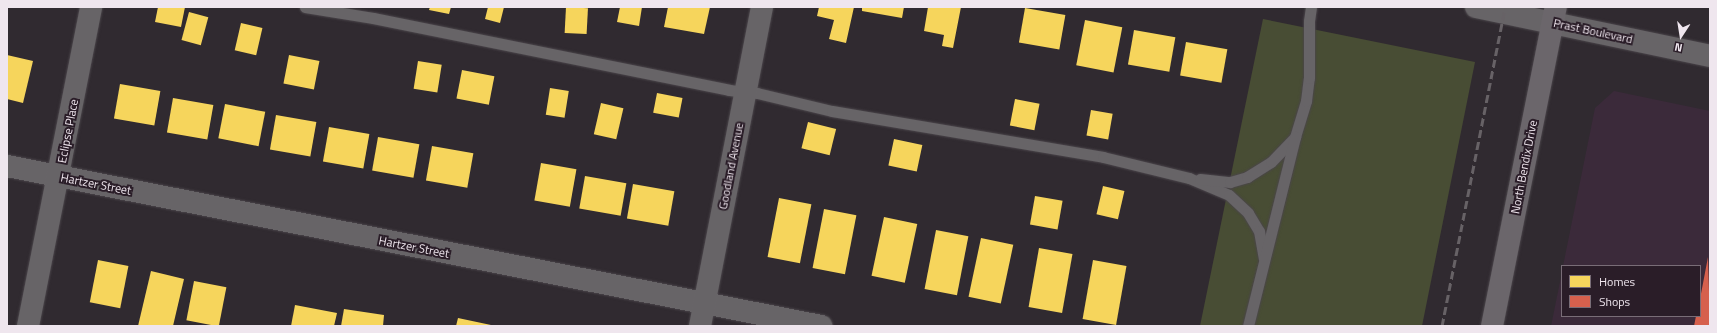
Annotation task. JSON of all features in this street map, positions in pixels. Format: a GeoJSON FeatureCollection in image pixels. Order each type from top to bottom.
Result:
{"type":"FeatureCollection","features":[{"type":"Feature","properties":{"kind":"street","name":"Eclipse Place"},"geometry":{"type":"LineString","coordinates":[[28,326],[59,176],[91,7]]}},
{"type":"Feature","properties":{"kind":"street","name":"Goodland Avenue"},"geometry":{"type":"LineString","coordinates":[[700,326],[762,7]]}},
{"type":"Feature","properties":{"kind":"street","name":"Prast Boulevard"},"geometry":{"type":"LineString","coordinates":[[1476,7],[1555,15],[1710,56]]}},
{"type":"Feature","properties":{"kind":"street","name":"North Bendix Drive"},"geometry":{"type":"LineString","coordinates":[[1492,326],[1555,15]]}},
{"type":"Feature","properties":{"kind":"street","name":"Hartzer Street"},"geometry":{"type":"LineString","coordinates":[[7,166],[821,326]]}},
{"type":"Feature","properties":{"kind":"lane"},"geometry":{"type":"LineString","coordinates":[[305,7],[745,92],[870,118],[1103,157],[1189,178],[1230,182],[1247,177],[1271,162],[1296,137]]}},
{"type":"Feature","properties":{"kind":"lane"},"geometry":{"type":"LineString","coordinates":[[1248,326],[1264,259],[1306,101],[1309,78],[1309,21],[1311,7]]}},
{"type":"Feature","properties":{"kind":"lane"},"geometry":{"type":"LineString","coordinates":[[1189,178],[1229,195],[1248,213],[1259,232],[1264,259]]}},
{"type":"Feature","properties":{"kind":"shaded area"},"geometry":{"type":"Polygon","coordinates":[[[1614,91],[1710,111],[1710,326],[1551,326],[1561,277],[1561,317],[1701,317],[1701,265],[1563,265],[1595,108],[1614,91]]]}},
{"type":"Feature","properties":{"kind":"green space"},"geometry":{"type":"Polygon","coordinates":[[[1263,19],[1475,62],[1422,326],[1200,326],[1263,19]]]}},
{"type":"Feature","properties":{"kind":"building: Homes"},"geometry":{"type":"Polygon","coordinates":[[[158,7],[185,7],[181,27],[155,22],[158,7]]]}},
{"type":"Feature","properties":{"kind":"building: Homes"},"geometry":{"type":"Polygon","coordinates":[[[430,7],[451,7],[449,14],[429,10],[430,7]]]}},
{"type":"Feature","properties":{"kind":"building: Homes"},"geometry":{"type":"Polygon","coordinates":[[[488,7],[504,7],[500,23],[485,19],[488,7]]]}},
{"type":"Feature","properties":{"kind":"building: Homes"},"geometry":{"type":"Polygon","coordinates":[[[566,7],[588,8],[587,34],[565,33],[566,7]]]}},
{"type":"Feature","properties":{"kind":"building: Homes"},"geometry":{"type":"Polygon","coordinates":[[[620,7],[642,7],[639,26],[617,22],[620,7]]]}},
{"type":"Feature","properties":{"kind":"building: Homes"},"geometry":{"type":"Polygon","coordinates":[[[668,7],[710,7],[704,34],[664,27],[668,7]]]}},
{"type":"Feature","properties":{"kind":"building: Homes"},"geometry":{"type":"Polygon","coordinates":[[[819,7],[854,7],[846,43],[829,39],[834,20],[817,16],[819,7]]]}},
{"type":"Feature","properties":{"kind":"building: Homes"},"geometry":{"type":"Polygon","coordinates":[[[862,7],[904,7],[902,18],[862,11],[862,7]]]}},
{"type":"Feature","properties":{"kind":"building: Homes"},"geometry":{"type":"Polygon","coordinates":[[[928,7],[961,7],[953,48],[942,46],[944,35],[924,31],[928,7]]]}},
{"type":"Feature","properties":{"kind":"building: Homes"},"geometry":{"type":"Polygon","coordinates":[[[1025,8],[1065,15],[1059,50],[1019,42],[1025,8]]]}},
{"type":"Feature","properties":{"kind":"building: Homes"},"geometry":{"type":"Polygon","coordinates":[[[189,12],[208,17],[201,45],[181,40],[189,12]]]}},
{"type":"Feature","properties":{"kind":"building: Homes"},"geometry":{"type":"Polygon","coordinates":[[[1085,20],[1122,27],[1114,72],[1076,65],[1085,20]]]}},
{"type":"Feature","properties":{"kind":"building: Homes"},"geometry":{"type":"Polygon","coordinates":[[[241,23],[262,28],[256,55],[235,50],[241,23]]]}},
{"type":"Feature","properties":{"kind":"building: Homes"},"geometry":{"type":"Polygon","coordinates":[[[1134,30],[1175,37],[1169,72],[1128,64],[1134,30]]]}},
{"type":"Feature","properties":{"kind":"building: Homes"},"geometry":{"type":"Polygon","coordinates":[[[1186,42],[1227,49],[1221,83],[1180,75],[1186,42]]]}},
{"type":"Feature","properties":{"kind":"building: Homes"},"geometry":{"type":"Polygon","coordinates":[[[7,55],[33,61],[23,103],[7,99],[7,55]]]}},
{"type":"Feature","properties":{"kind":"building: Homes"},"geometry":{"type":"Polygon","coordinates":[[[289,55],[319,61],[314,89],[283,83],[289,55]]]}},
{"type":"Feature","properties":{"kind":"building: Homes"},"geometry":{"type":"Polygon","coordinates":[[[418,61],[442,65],[437,92],[414,89],[418,61]]]}},
{"type":"Feature","properties":{"kind":"building: Homes"},"geometry":{"type":"Polygon","coordinates":[[[462,70],[494,76],[489,105],[456,98],[462,70]]]}},
{"type":"Feature","properties":{"kind":"building: Homes"},"geometry":{"type":"Polygon","coordinates":[[[120,84],[160,91],[154,126],[114,118],[120,84]]]}},
{"type":"Feature","properties":{"kind":"building: Homes"},"geometry":{"type":"Polygon","coordinates":[[[550,88],[569,91],[565,118],[546,115],[550,88]]]}},
{"type":"Feature","properties":{"kind":"building: Homes"},"geometry":{"type":"Polygon","coordinates":[[[657,93],[683,98],[679,118],[653,113],[657,93]]]}},
{"type":"Feature","properties":{"kind":"building: Homes"},"geometry":{"type":"Polygon","coordinates":[[[173,98],[213,105],[207,140],[167,132],[173,98]]]}},
{"type":"Feature","properties":{"kind":"building: Homes"},"geometry":{"type":"Polygon","coordinates":[[[1015,99],[1040,104],[1034,130],[1010,126],[1015,99]]]}},
{"type":"Feature","properties":{"kind":"building: Homes"},"geometry":{"type":"Polygon","coordinates":[[[601,103],[623,108],[616,139],[594,134],[601,103]]]}},
{"type":"Feature","properties":{"kind":"building: Homes"},"geometry":{"type":"Polygon","coordinates":[[[225,104],[265,112],[259,146],[218,138],[225,104]]]}},
{"type":"Feature","properties":{"kind":"building: Homes"},"geometry":{"type":"Polygon","coordinates":[[[1091,110],[1113,114],[1108,139],[1086,136],[1091,110]]]}},
{"type":"Feature","properties":{"kind":"building: Homes"},"geometry":{"type":"Polygon","coordinates":[[[276,115],[316,122],[310,157],[270,149],[276,115]]]}},
{"type":"Feature","properties":{"kind":"building: Homes"},"geometry":{"type":"Polygon","coordinates":[[[808,122],[836,129],[830,155],[801,148],[808,122]]]}},
{"type":"Feature","properties":{"kind":"building: Homes"},"geometry":{"type":"Polygon","coordinates":[[[329,127],[369,134],[363,169],[323,161],[329,127]]]}},
{"type":"Feature","properties":{"kind":"building: Homes"},"geometry":{"type":"Polygon","coordinates":[[[378,137],[419,144],[413,178],[372,170],[378,137]]]}},
{"type":"Feature","properties":{"kind":"building: Homes"},"geometry":{"type":"Polygon","coordinates":[[[894,139],[922,145],[917,171],[888,165],[894,139]]]}},
{"type":"Feature","properties":{"kind":"building: Homes"},"geometry":{"type":"Polygon","coordinates":[[[432,146],[473,153],[467,188],[426,180],[432,146]]]}},
{"type":"Feature","properties":{"kind":"building: Homes"},"geometry":{"type":"Polygon","coordinates":[[[541,163],[576,169],[570,207],[534,200],[541,163]]]}},
{"type":"Feature","properties":{"kind":"building: Homes"},"geometry":{"type":"Polygon","coordinates":[[[585,176],[626,183],[621,216],[579,208],[585,176]]]}},
{"type":"Feature","properties":{"kind":"building: Homes"},"geometry":{"type":"Polygon","coordinates":[[[633,184],[674,191],[668,226],[627,218],[633,184]]]}},
{"type":"Feature","properties":{"kind":"building: Homes"},"geometry":{"type":"Polygon","coordinates":[[[1103,186],[1124,191],[1118,219],[1096,214],[1103,186]]]}},
{"type":"Feature","properties":{"kind":"building: Homes"},"geometry":{"type":"Polygon","coordinates":[[[1035,196],[1063,201],[1058,229],[1030,225],[1035,196]]]}},
{"type":"Feature","properties":{"kind":"building: Homes"},"geometry":{"type":"Polygon","coordinates":[[[779,198],[811,204],[800,263],[768,257],[779,198]]]}},
{"type":"Feature","properties":{"kind":"building: Homes"},"geometry":{"type":"Polygon","coordinates":[[[824,209],[856,215],[845,274],[813,268],[824,209]]]}},
{"type":"Feature","properties":{"kind":"building: Homes"},"geometry":{"type":"Polygon","coordinates":[[[884,217],[917,224],[905,283],[872,276],[884,217]]]}},
{"type":"Feature","properties":{"kind":"building: Homes"},"geometry":{"type":"Polygon","coordinates":[[[936,230],[968,236],[957,295],[925,289],[936,230]]]}},
{"type":"Feature","properties":{"kind":"building: Homes"},"geometry":{"type":"Polygon","coordinates":[[[981,238],[1013,245],[1001,304],[969,297],[981,238]]]}},
{"type":"Feature","properties":{"kind":"building: Homes"},"geometry":{"type":"Polygon","coordinates":[[[1039,248],[1072,254],[1062,313],[1029,307],[1039,248]]]}},
{"type":"Feature","properties":{"kind":"building: Homes"},"geometry":{"type":"Polygon","coordinates":[[[98,260],[128,266],[120,308],[90,302],[98,260]]]}},
{"type":"Feature","properties":{"kind":"building: Homes"},"geometry":{"type":"Polygon","coordinates":[[[1093,260],[1126,266],[1116,325],[1083,319],[1093,260]]]}},
{"type":"Feature","properties":{"kind":"building: Homes"},"geometry":{"type":"Polygon","coordinates":[[[151,271],[184,279],[173,326],[138,326],[151,271]]]}},
{"type":"Feature","properties":{"kind":"building: Homes"},"geometry":{"type":"Polygon","coordinates":[[[194,281],[226,287],[219,326],[186,320],[194,281]]]}},
{"type":"Feature","properties":{"kind":"building: Homes"},"geometry":{"type":"Polygon","coordinates":[[[295,305],[337,313],[334,326],[291,326],[295,305]]]}},
{"type":"Feature","properties":{"kind":"building: Homes"},"geometry":{"type":"Polygon","coordinates":[[[344,309],[384,315],[383,326],[341,326],[344,309]]]}},
{"type":"Feature","properties":{"kind":"building: Homes"},"geometry":{"type":"Polygon","coordinates":[[[458,318],[491,325],[456,326],[458,318]]]}},
{"type":"Feature","properties":{"kind":"building: Shops"},"geometry":{"type":"Polygon","coordinates":[[[1708,257],[1710,326],[1694,326],[1696,317],[1701,317],[1701,294],[1708,257]]]}},
{"type":"Feature","properties":{"kind":"railway"},"geometry":{"type":"LineString","coordinates":[[1442,326],[1505,7]]}}]}
